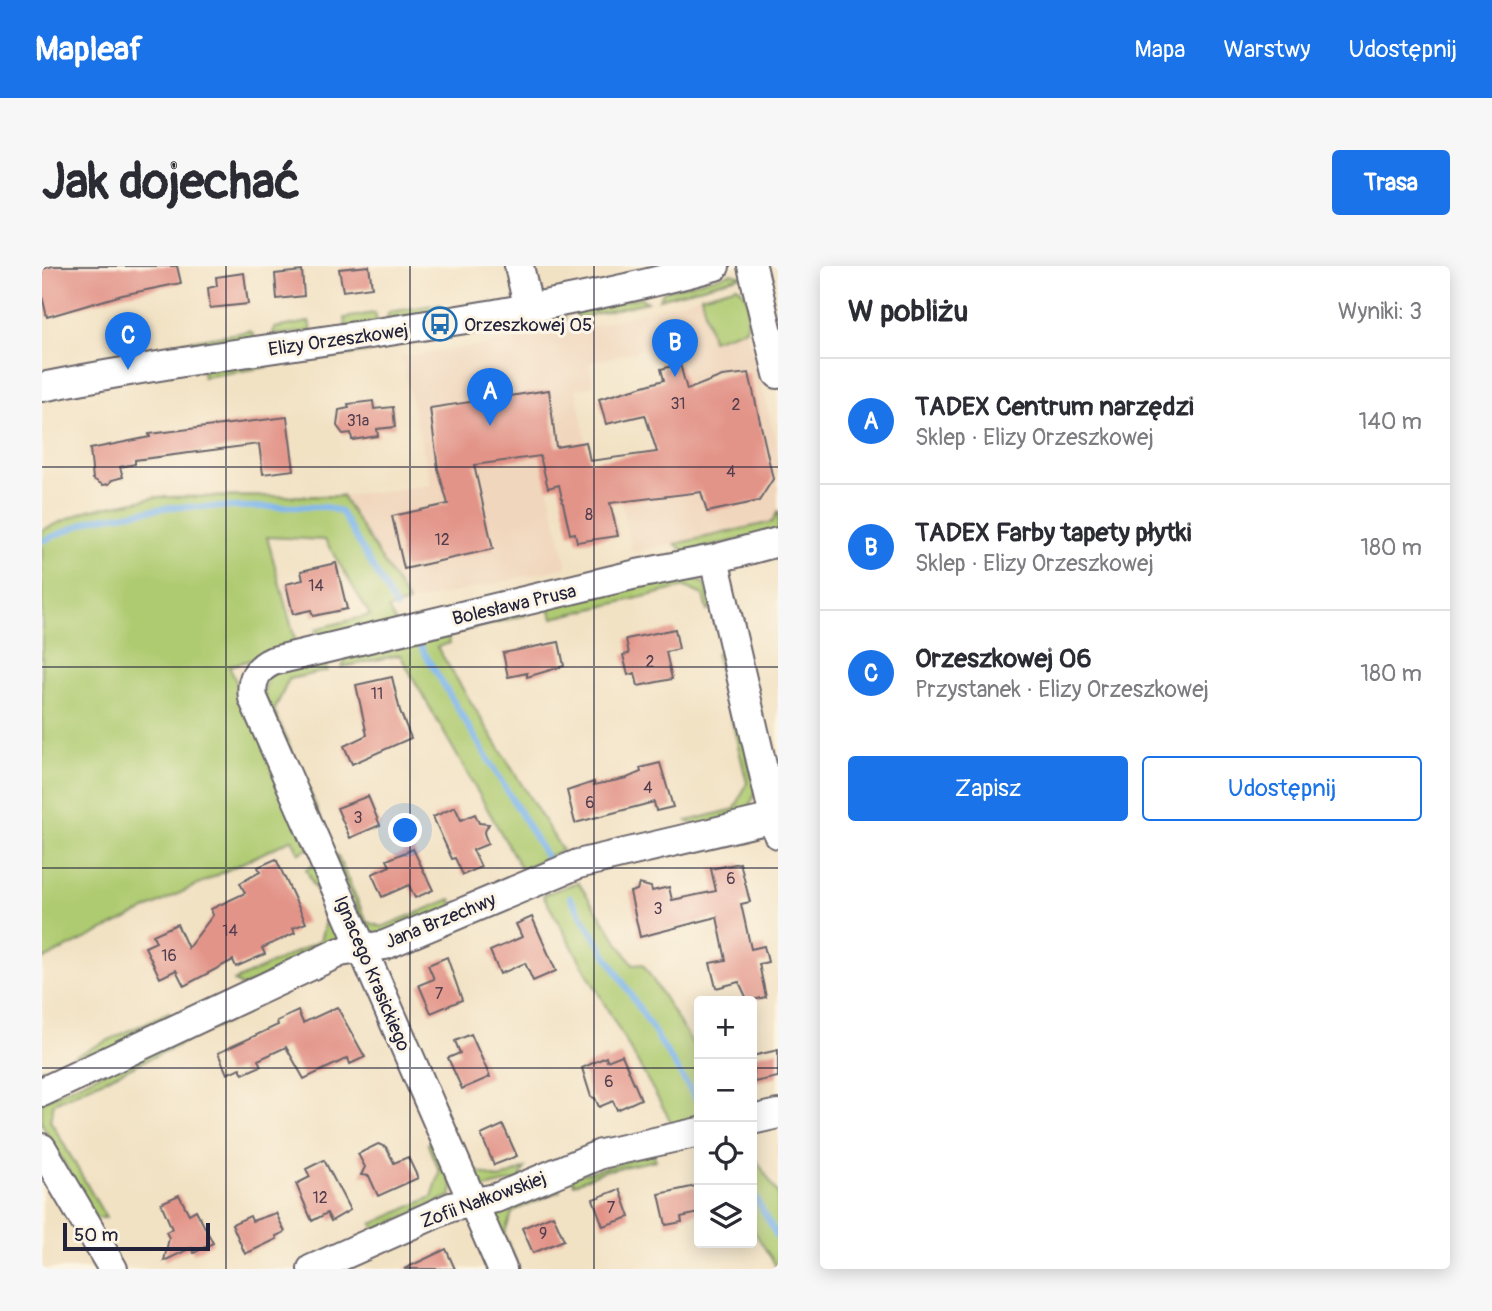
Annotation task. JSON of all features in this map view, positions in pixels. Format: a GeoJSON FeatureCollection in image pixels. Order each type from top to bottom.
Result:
{"type":"FeatureCollection","features":[{"type":"Feature","properties":{"kind":"street"},"geometry":{"type":"LineString","coordinates":[[519,266],[529,310]]}},
{"type":"Feature","properties":{"kind":"street","name":"Elizy Orzeszkowej"},"geometry":{"type":"LineString","coordinates":[[42,387],[181,362],[529,310],[633,289],[715,266]]}},
{"type":"Feature","properties":{"kind":"street"},"geometry":{"type":"LineString","coordinates":[[752,266],[778,374]]}},
{"type":"Feature","properties":{"kind":"street","name":"Bolesława Prusa"},"geometry":{"type":"LineString","coordinates":[[255,676],[264,665],[317,650],[778,542]]}},
{"type":"Feature","properties":{"kind":"street"},"geometry":{"type":"LineString","coordinates":[[714,559],[776,826]]}},
{"type":"Feature","properties":{"kind":"street","name":"Ignacego Krasickiego"},"geometry":{"type":"LineString","coordinates":[[255,676],[252,683],[253,698],[502,1269]]}},
{"type":"Feature","properties":{"kind":"street","name":"Jana Brzechwy"},"geometry":{"type":"LineString","coordinates":[[42,1091],[340,952],[385,945],[578,864],[776,826]]}},
{"type":"Feature","properties":{"kind":"street"},"geometry":{"type":"LineString","coordinates":[[757,1119],[778,1114]]}},
{"type":"Feature","properties":{"kind":"street","name":"Zofii Nałkowskiej"},"geometry":{"type":"LineString","coordinates":[[312,1269],[451,1207],[496,1198],[601,1154],[694,1133]]}},
{"type":"Feature","properties":{"kind":"street"},"geometry":{"type":"LineString","coordinates":[[42,1148],[113,1269]]}},
{"type":"Feature","properties":{"kind":"shaded area"},"geometry":{"type":"Polygon","coordinates":[[[701,296],[712,340],[746,329],[778,447],[778,511],[772,522],[632,553],[612,458],[659,452],[669,394],[654,346],[589,363],[594,386],[576,389],[590,462],[544,471],[567,567],[409,603],[342,496],[431,485],[401,357],[573,332],[701,296]]]}},
{"type":"Feature","properties":{"kind":"green space"},"geometry":{"type":"Polygon","coordinates":[[[732,273],[742,276],[659,299],[664,291],[732,273]]]}},
{"type":"Feature","properties":{"kind":"green space"},"geometry":{"type":"Polygon","coordinates":[[[737,286],[749,305],[746,329],[712,340],[701,296],[737,286]]]}},
{"type":"Feature","properties":{"kind":"green space"},"geometry":{"type":"Polygon","coordinates":[[[640,297],[647,302],[578,318],[576,312],[640,297]]]}},
{"type":"Feature","properties":{"kind":"green space"},"geometry":{"type":"Polygon","coordinates":[[[440,304],[445,310],[389,319],[387,317],[389,312],[440,304]]]}},
{"type":"Feature","properties":{"kind":"green space"},"geometry":{"type":"Polygon","coordinates":[[[375,313],[377,322],[346,327],[344,318],[375,313]]]}},
{"type":"Feature","properties":{"kind":"green space"},"geometry":{"type":"Polygon","coordinates":[[[564,314],[565,320],[504,332],[508,325],[564,314]]]}},
{"type":"Feature","properties":{"kind":"green space"},"geometry":{"type":"Polygon","coordinates":[[[309,322],[312,331],[275,335],[273,331],[275,328],[309,322]]]}},
{"type":"Feature","properties":{"kind":"green space"},"geometry":{"type":"Polygon","coordinates":[[[250,331],[254,335],[252,340],[187,348],[183,342],[250,331]]]}},
{"type":"Feature","properties":{"kind":"green space"},"geometry":{"type":"Polygon","coordinates":[[[368,346],[370,352],[279,364],[278,359],[368,346]]]}},
{"type":"Feature","properties":{"kind":"green space"},"geometry":{"type":"Polygon","coordinates":[[[266,361],[268,367],[203,377],[202,370],[266,361]]]}},
{"type":"Feature","properties":{"kind":"green space"},"geometry":{"type":"Polygon","coordinates":[[[342,496],[409,603],[388,609],[397,624],[318,637],[316,629],[370,615],[325,540],[267,537],[297,647],[229,666],[310,848],[299,853],[292,839],[42,960],[42,530],[89,510],[156,497],[342,496]]]}},
{"type":"Feature","properties":{"kind":"green space"},"geometry":{"type":"Polygon","coordinates":[[[778,511],[778,531],[686,552],[675,544],[772,522],[778,511]]]}},
{"type":"Feature","properties":{"kind":"green space"},"geometry":{"type":"Polygon","coordinates":[[[688,576],[705,584],[712,607],[707,611],[703,595],[685,587],[553,618],[548,606],[688,576]]]}},
{"type":"Feature","properties":{"kind":"green space"},"geometry":{"type":"Polygon","coordinates":[[[524,611],[526,615],[447,635],[450,643],[437,647],[562,850],[522,870],[400,655],[342,667],[350,652],[524,611]]]}},
{"type":"Feature","properties":{"kind":"green space"},"geometry":{"type":"Polygon","coordinates":[[[723,652],[756,792],[747,812],[696,826],[687,821],[735,809],[747,783],[716,654],[723,652]]]}},
{"type":"Feature","properties":{"kind":"green space"},"geometry":{"type":"Polygon","coordinates":[[[323,658],[327,671],[289,679],[274,711],[322,820],[317,819],[263,694],[269,675],[323,658]]]}},
{"type":"Feature","properties":{"kind":"green space"},"geometry":{"type":"Polygon","coordinates":[[[337,855],[367,922],[382,927],[451,899],[454,907],[375,936],[367,932],[335,860],[337,855]]]}},
{"type":"Feature","properties":{"kind":"green space"},"geometry":{"type":"Polygon","coordinates":[[[316,864],[343,936],[339,943],[242,987],[234,981],[320,941],[327,913],[306,869],[316,864]]]}},
{"type":"Feature","properties":{"kind":"green space"},"geometry":{"type":"Polygon","coordinates":[[[578,882],[633,965],[643,964],[694,1046],[694,1123],[674,1127],[543,895],[578,882]]]}},
{"type":"Feature","properties":{"kind":"green space"},"geometry":{"type":"Polygon","coordinates":[[[169,1012],[173,1022],[42,1083],[42,1068],[47,1069],[169,1012]]]}},
{"type":"Feature","properties":{"kind":"green space"},"geometry":{"type":"Polygon","coordinates":[[[229,1013],[232,1020],[54,1103],[50,1120],[106,1218],[95,1218],[42,1124],[42,1101],[229,1013]]]}},
{"type":"Feature","properties":{"kind":"green space"},"geometry":{"type":"Polygon","coordinates":[[[436,1139],[453,1188],[451,1196],[375,1230],[372,1224],[432,1197],[440,1172],[428,1144],[436,1139]]]}},
{"type":"Feature","properties":{"kind":"green space"},"geometry":{"type":"Polygon","coordinates":[[[653,1153],[656,1160],[604,1171],[574,1184],[572,1177],[653,1153]]]}},
{"type":"Feature","properties":{"kind":"green space"},"geometry":{"type":"Polygon","coordinates":[[[757,1161],[778,1194],[778,1269],[757,1236],[757,1161]]]}},
{"type":"Feature","properties":{"kind":"green space"},"geometry":{"type":"Polygon","coordinates":[[[525,1168],[519,1180],[481,1189],[471,1177],[476,1171],[500,1179],[525,1168]]]}},
{"type":"Feature","properties":{"kind":"green space"},"geometry":{"type":"Polygon","coordinates":[[[556,1184],[560,1191],[513,1211],[504,1234],[519,1269],[511,1269],[493,1221],[497,1211],[556,1184]]]}},
{"type":"Feature","properties":{"kind":"building"},"geometry":{"type":"Polygon","coordinates":[[[53,266],[177,266],[181,283],[122,295],[47,317],[42,296],[42,269],[53,266]]]}},
{"type":"Feature","properties":{"kind":"building"},"geometry":{"type":"Polygon","coordinates":[[[369,266],[372,287],[343,291],[339,269],[369,266]]]}},
{"type":"Feature","properties":{"kind":"building"},"geometry":{"type":"Polygon","coordinates":[[[302,271],[304,296],[277,299],[275,274],[302,271]]]}},
{"type":"Feature","properties":{"kind":"building"},"geometry":{"type":"Polygon","coordinates":[[[244,273],[248,304],[210,308],[208,288],[217,286],[216,277],[244,273]]]}},
{"type":"Feature","properties":{"kind":"building"},"geometry":{"type":"Polygon","coordinates":[[[680,364],[687,390],[722,376],[749,373],[773,479],[759,501],[707,512],[701,492],[610,503],[618,536],[577,542],[575,533],[570,534],[559,485],[548,488],[540,456],[474,465],[493,549],[404,569],[392,516],[448,504],[438,469],[430,408],[549,390],[556,447],[586,442],[590,461],[657,452],[645,415],[606,424],[599,399],[664,380],[661,369],[680,364]]]}},
{"type":"Feature","properties":{"kind":"building"},"geometry":{"type":"Polygon","coordinates":[[[373,401],[374,409],[393,407],[395,427],[377,429],[378,436],[352,440],[351,433],[343,434],[337,426],[339,410],[349,408],[348,404],[373,401]]]}},
{"type":"Feature","properties":{"kind":"building"},"geometry":{"type":"Polygon","coordinates":[[[287,417],[294,470],[263,474],[259,444],[135,460],[135,464],[120,467],[123,477],[112,480],[109,484],[103,485],[93,479],[90,449],[150,437],[149,434],[287,417]]]}},
{"type":"Feature","properties":{"kind":"building"},"geometry":{"type":"Polygon","coordinates":[[[336,563],[347,609],[313,616],[311,610],[293,614],[286,584],[303,580],[301,571],[336,563]]]}},
{"type":"Feature","properties":{"kind":"building"},"geometry":{"type":"Polygon","coordinates":[[[675,629],[679,649],[666,652],[672,679],[638,686],[635,673],[628,675],[623,655],[629,654],[626,639],[675,629]]]}},
{"type":"Feature","properties":{"kind":"building"},"geometry":{"type":"Polygon","coordinates":[[[559,642],[564,666],[527,677],[527,673],[508,677],[503,653],[559,642]]]}},
{"type":"Feature","properties":{"kind":"building"},"geometry":{"type":"Polygon","coordinates":[[[392,677],[400,711],[411,738],[352,764],[344,746],[367,735],[356,685],[392,677]]]}},
{"type":"Feature","properties":{"kind":"building"},"geometry":{"type":"Polygon","coordinates":[[[660,763],[673,807],[656,811],[654,802],[575,823],[567,791],[594,782],[594,785],[627,778],[641,772],[640,768],[660,763]]]}},
{"type":"Feature","properties":{"kind":"building"},"geometry":{"type":"Polygon","coordinates":[[[368,796],[380,825],[350,838],[337,808],[368,796]]]}},
{"type":"Feature","properties":{"kind":"building"},"geometry":{"type":"Polygon","coordinates":[[[455,807],[461,820],[475,814],[479,823],[489,824],[484,833],[488,844],[473,850],[481,867],[463,875],[455,858],[452,859],[433,817],[455,807]]]}},
{"type":"Feature","properties":{"kind":"building"},"geometry":{"type":"Polygon","coordinates":[[[413,849],[433,890],[415,898],[409,885],[382,897],[372,874],[390,866],[387,860],[413,849]]]}},
{"type":"Feature","properties":{"kind":"building"},"geometry":{"type":"Polygon","coordinates":[[[276,859],[306,923],[293,928],[295,933],[262,948],[265,954],[236,967],[233,960],[184,986],[176,970],[160,978],[145,947],[156,942],[153,935],[177,924],[188,948],[213,915],[211,909],[245,893],[240,883],[260,872],[258,867],[276,859]]]}},
{"type":"Feature","properties":{"kind":"building"},"geometry":{"type":"Polygon","coordinates":[[[740,863],[750,902],[741,904],[751,949],[764,946],[768,962],[759,964],[766,997],[757,999],[757,996],[746,996],[739,982],[716,988],[710,963],[726,960],[717,917],[640,937],[630,892],[637,890],[639,884],[651,887],[652,891],[669,887],[672,900],[716,891],[711,869],[740,863]]]}},
{"type":"Feature","properties":{"kind":"building"},"geometry":{"type":"Polygon","coordinates":[[[532,917],[556,971],[533,981],[525,963],[500,974],[490,951],[522,937],[516,924],[532,917]]]}},
{"type":"Feature","properties":{"kind":"building"},"geometry":{"type":"Polygon","coordinates":[[[447,957],[462,1000],[431,1013],[419,985],[434,979],[428,965],[447,957]]]}},
{"type":"Feature","properties":{"kind":"building"},"geometry":{"type":"Polygon","coordinates":[[[337,1007],[365,1057],[350,1064],[348,1058],[304,1079],[286,1047],[258,1060],[261,1066],[243,1074],[240,1068],[227,1074],[218,1053],[278,1025],[277,1021],[298,1011],[303,1023],[337,1007]]]}},
{"type":"Feature","properties":{"kind":"building"},"geometry":{"type":"Polygon","coordinates":[[[471,1034],[490,1077],[462,1089],[448,1058],[460,1053],[455,1041],[471,1034]]]}},
{"type":"Feature","properties":{"kind":"building"},"geometry":{"type":"Polygon","coordinates":[[[778,1050],[778,1077],[757,1081],[757,1055],[778,1050]]]}},
{"type":"Feature","properties":{"kind":"building"},"geometry":{"type":"Polygon","coordinates":[[[622,1055],[641,1099],[617,1110],[613,1101],[599,1107],[595,1098],[591,1097],[582,1068],[606,1057],[607,1061],[622,1055]]]}},
{"type":"Feature","properties":{"kind":"building"},"geometry":{"type":"Polygon","coordinates":[[[503,1125],[517,1156],[494,1165],[481,1135],[503,1125]]]}},
{"type":"Feature","properties":{"kind":"building"},"geometry":{"type":"Polygon","coordinates":[[[378,1144],[386,1147],[394,1163],[408,1157],[418,1178],[378,1196],[369,1176],[361,1175],[365,1167],[358,1154],[378,1144]]]}},
{"type":"Feature","properties":{"kind":"building"},"geometry":{"type":"Polygon","coordinates":[[[324,1160],[350,1210],[331,1221],[327,1213],[312,1221],[296,1184],[310,1177],[306,1169],[324,1160]]]}},
{"type":"Feature","properties":{"kind":"building"},"geometry":{"type":"Polygon","coordinates":[[[694,1186],[694,1214],[681,1217],[682,1222],[666,1225],[659,1194],[694,1186]]]}},
{"type":"Feature","properties":{"kind":"building"},"geometry":{"type":"Polygon","coordinates":[[[620,1189],[630,1217],[603,1226],[593,1199],[620,1189]]]}},
{"type":"Feature","properties":{"kind":"building"},"geometry":{"type":"Polygon","coordinates":[[[179,1195],[189,1214],[196,1210],[213,1243],[194,1253],[191,1248],[164,1261],[169,1238],[166,1232],[172,1229],[161,1203],[179,1195]]]}},
{"type":"Feature","properties":{"kind":"building"},"geometry":{"type":"Polygon","coordinates":[[[276,1213],[285,1232],[276,1236],[277,1239],[245,1254],[232,1224],[250,1216],[252,1221],[276,1213]]]}},
{"type":"Feature","properties":{"kind":"building"},"geometry":{"type":"Polygon","coordinates":[[[553,1215],[564,1240],[533,1253],[522,1228],[553,1215]]]}},
{"type":"Feature","properties":{"kind":"building"},"geometry":{"type":"Polygon","coordinates":[[[446,1249],[455,1269],[404,1269],[446,1249]]]}},
{"type":"Feature","properties":{"kind":"waterway"},"geometry":{"type":"LineString","coordinates":[[42,541],[95,519],[171,507],[326,507],[341,512],[396,607]]}},
{"type":"Feature","properties":{"kind":"waterway"},"geometry":{"type":"LineString","coordinates":[[415,637],[546,856]]}},
{"type":"Feature","properties":{"kind":"waterway"},"geometry":{"type":"LineString","coordinates":[[570,897],[694,1096]]}},
{"type":"Feature","properties":{"kind":"waterway"},"geometry":{"type":"LineString","coordinates":[[757,1200],[778,1238]]}},
{"type":"Feature","properties":{"kind":"place","name":"Orzeszkowej 05"},"geometry":{"type":"Point","coordinates":[440,324]}},
{"type":"Feature","properties":{"kind":"place","name":"Orzeszkowej 06"},"geometry":{"type":"Point","coordinates":[128,370]}},
{"type":"Feature","properties":{"kind":"place","name":"TADEX Farby tapety płytki"},"geometry":{"type":"Point","coordinates":[675,377]}},
{"type":"Feature","properties":{"kind":"place","name":"TADEX Centrum narzędzi"},"geometry":{"type":"Point","coordinates":[490,426]}}]}
